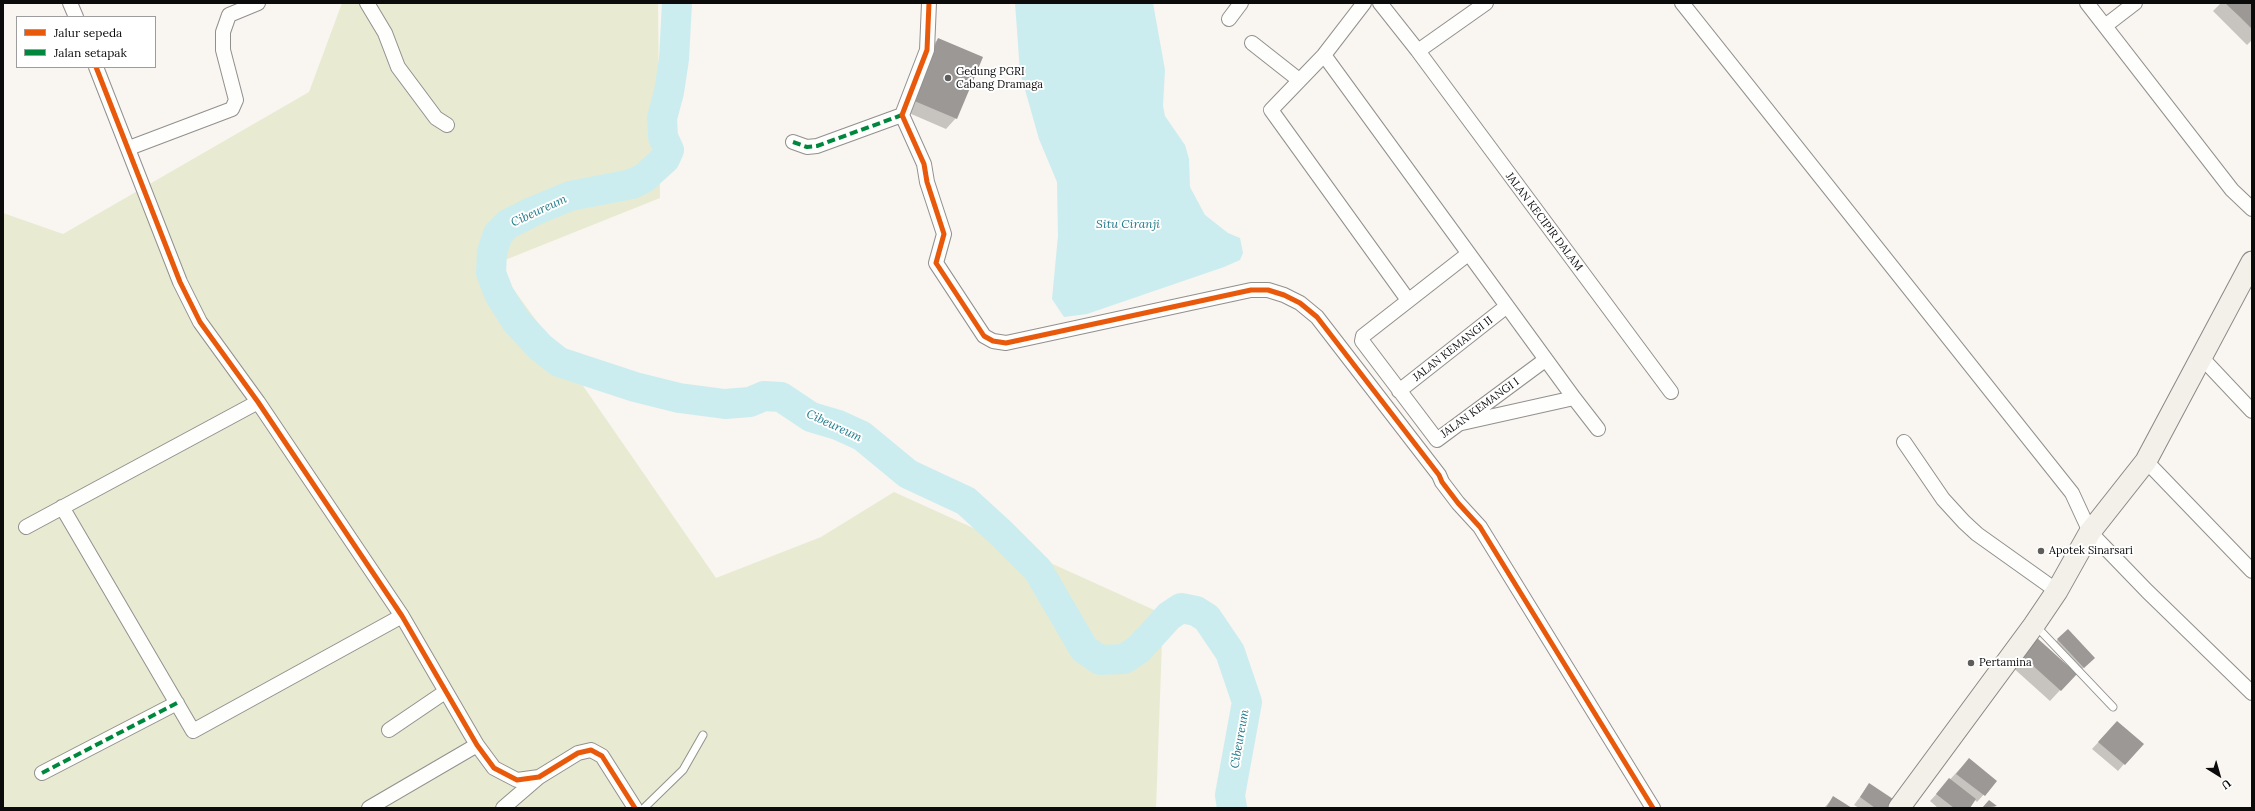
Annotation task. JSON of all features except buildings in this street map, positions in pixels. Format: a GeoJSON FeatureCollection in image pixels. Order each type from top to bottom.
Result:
{"type":"FeatureCollection","features":[{"type":"Feature","properties":{"kind":"street"},"geometry":{"type":"LineString","coordinates":[[70,3],[76,16]]}},
{"type":"Feature","properties":{"kind":"street"},"geometry":{"type":"LineString","coordinates":[[129,148],[232,109],[236,100],[223,50],[224,32],[230,15],[258,3]]}},
{"type":"Feature","properties":{"kind":"street"},"geometry":{"type":"LineString","coordinates":[[367,3],[385,33],[398,67],[436,118],[447,125]]}},
{"type":"Feature","properties":{"kind":"street"},"geometry":{"type":"LineString","coordinates":[[930,3],[927,50],[902,114],[924,164],[927,182],[944,234],[936,263],[984,336],[993,341],[1006,343],[1251,290],[1268,290],[1284,295],[1300,303],[1317,317],[1439,474],[1442,482],[1458,503],[1480,527],[1653,808]]}},
{"type":"Feature","properties":{"kind":"street"},"geometry":{"type":"LineString","coordinates":[[1229,19],[1241,3]]}},
{"type":"Feature","properties":{"kind":"street"},"geometry":{"type":"LineString","coordinates":[[1364,3],[1324,54],[1273,106],[1272,113],[1408,300]]}},
{"type":"Feature","properties":{"kind":"street","name":"JALAN KECIPIR DALAM"},"geometry":{"type":"LineString","coordinates":[[1380,3],[1418,51],[1671,392]]}},
{"type":"Feature","properties":{"kind":"street"},"geometry":{"type":"LineString","coordinates":[[1418,51],[1486,3]]}},
{"type":"Feature","properties":{"kind":"street"},"geometry":{"type":"LineString","coordinates":[[1682,3],[2072,493],[2090,532],[2147,591],[2252,693]]}},
{"type":"Feature","properties":{"kind":"street"},"geometry":{"type":"LineString","coordinates":[[2087,3],[2232,190],[2252,209]]}},
{"type":"Feature","properties":{"kind":"street"},"geometry":{"type":"LineString","coordinates":[[2105,26],[2135,3]]}},
{"type":"Feature","properties":{"kind":"street"},"geometry":{"type":"LineString","coordinates":[[1252,43],[1299,80]]}},
{"type":"Feature","properties":{"kind":"street"},"geometry":{"type":"LineString","coordinates":[[1324,54],[1545,360],[1598,429]]}},
{"type":"Feature","properties":{"kind":"street"},"geometry":{"type":"LineString","coordinates":[[96,68],[129,148],[180,282],[200,322],[258,402],[402,616],[477,745],[494,768],[517,780],[539,777]]}},
{"type":"Feature","properties":{"kind":"street"},"geometry":{"type":"LineString","coordinates":[[793,142],[807,146],[817,146],[902,114]]}},
{"type":"Feature","properties":{"kind":"street"},"geometry":{"type":"LineString","coordinates":[[1399,391],[1362,338],[1408,300],[1468,254]]}},
{"type":"Feature","properties":{"kind":"street"},"geometry":{"type":"LineString","coordinates":[[1899,808],[2058,591],[2090,532],[2146,461],[2252,262]]}},
{"type":"Feature","properties":{"kind":"street","name":"JALAN KEMANGI II"},"geometry":{"type":"LineString","coordinates":[[1399,391],[1507,306]]}},
{"type":"Feature","properties":{"kind":"street"},"geometry":{"type":"LineString","coordinates":[[2202,358],[2252,411]]}},
{"type":"Feature","properties":{"kind":"street","name":"JALAN KEMANGI I"},"geometry":{"type":"LineString","coordinates":[[1399,391],[1437,440],[1462,423],[1545,360]]}},
{"type":"Feature","properties":{"kind":"street"},"geometry":{"type":"LineString","coordinates":[[1462,423],[1574,398]]}},
{"type":"Feature","properties":{"kind":"street"},"geometry":{"type":"LineString","coordinates":[[26,527],[258,402]]}},
{"type":"Feature","properties":{"kind":"street"},"geometry":{"type":"LineString","coordinates":[[1904,442],[1943,499],[1964,522],[1977,534],[2058,591]]}},
{"type":"Feature","properties":{"kind":"street"},"geometry":{"type":"LineString","coordinates":[[2146,461],[2252,572]]}},
{"type":"Feature","properties":{"kind":"street"},"geometry":{"type":"LineString","coordinates":[[62,507],[193,731],[402,616]]}},
{"type":"Feature","properties":{"kind":"street"},"geometry":{"type":"LineString","coordinates":[[389,730],[445,692]]}},
{"type":"Feature","properties":{"kind":"street"},"geometry":{"type":"LineString","coordinates":[[42,773],[177,703]]}},
{"type":"Feature","properties":{"kind":"street"},"geometry":{"type":"LineString","coordinates":[[369,808],[477,745]]}},
{"type":"Feature","properties":{"kind":"street"},"geometry":{"type":"LineString","coordinates":[[503,808],[539,777],[578,753],[591,750],[602,756],[635,808]]}},
{"type":"Feature","properties":{"kind":"lane"},"geometry":{"type":"LineString","coordinates":[[2034,625],[2114,707]]}},
{"type":"Feature","properties":{"kind":"lane"},"geometry":{"type":"LineString","coordinates":[[644,808],[683,770],[703,735]]}},
{"type":"Feature","properties":{"kind":"green space"},"geometry":{"type":"Polygon","coordinates":[[[342,3],[658,3],[660,198],[495,264],[570,367],[716,578],[821,537],[894,492],[1163,614],[1156,808],[3,808],[3,213],[63,234],[309,92],[342,3]]]}},
{"type":"Feature","properties":{"kind":"water","name":"Situ Ciranji"},"geometry":{"type":"Polygon","coordinates":[[[1015,3],[1153,3],[1165,70],[1163,106],[1165,116],[1185,145],[1189,159],[1190,187],[1205,215],[1228,233],[1240,238],[1243,253],[1240,260],[1224,267],[1087,314],[1064,317],[1052,299],[1058,236],[1057,182],[1039,139],[1020,72],[1015,3]]]}},
{"type":"Feature","properties":{"kind":"waterway","name":"Cibeureum"},"geometry":{"type":"LineString","coordinates":[[677,3],[674,59],[669,92],[662,118],[663,137],[669,150],[665,159],[644,178],[632,184],[570,196],[508,224],[498,234],[492,252],[491,273],[499,294],[516,321],[540,347],[559,362],[635,387],[679,398],[725,404],[750,402],[764,396],[781,397],[811,417],[838,425],[862,436],[908,474],[966,501],[1001,533],[1038,570],[1084,649],[1100,660],[1124,659],[1139,649],[1169,616],[1181,608],[1196,611],[1207,618],[1230,652],[1247,702],[1230,795],[1232,808]]}},
{"type":"Feature","properties":{"kind":"marked path"},"geometry":{"type":"LineString","coordinates":[[793,142],[807,147],[817,146],[902,115]]}},
{"type":"Feature","properties":{"kind":"marked path"},"geometry":{"type":"LineString","coordinates":[[42,773],[177,703]]}},
{"type":"Feature","properties":{"kind":"cycle path"},"geometry":{"type":"LineString","coordinates":[[929,3],[927,50],[902,115],[924,164],[927,182],[944,234],[936,263],[984,336],[993,341],[1006,343],[1251,290],[1268,290],[1284,295],[1300,303],[1317,317],[1439,475],[1442,482],[1458,503],[1480,527],[1653,808]]}},
{"type":"Feature","properties":{"kind":"cycle path"},"geometry":{"type":"LineString","coordinates":[[96,68],[180,282],[200,322],[258,402],[402,616],[477,745],[494,768],[517,780],[539,777],[578,753],[591,750],[602,756],[635,808]]}},
{"type":"Feature","properties":{"kind":"place","name":"Gedung PGRI Cabang Dramaga"},"geometry":{"type":"Point","coordinates":[948,78]}},
{"type":"Feature","properties":{"kind":"place","name":"Apotek Sinarsari"},"geometry":{"type":"Point","coordinates":[2041,551]}},
{"type":"Feature","properties":{"kind":"place","name":"Pertamina"},"geometry":{"type":"Point","coordinates":[1971,663]}}]}
